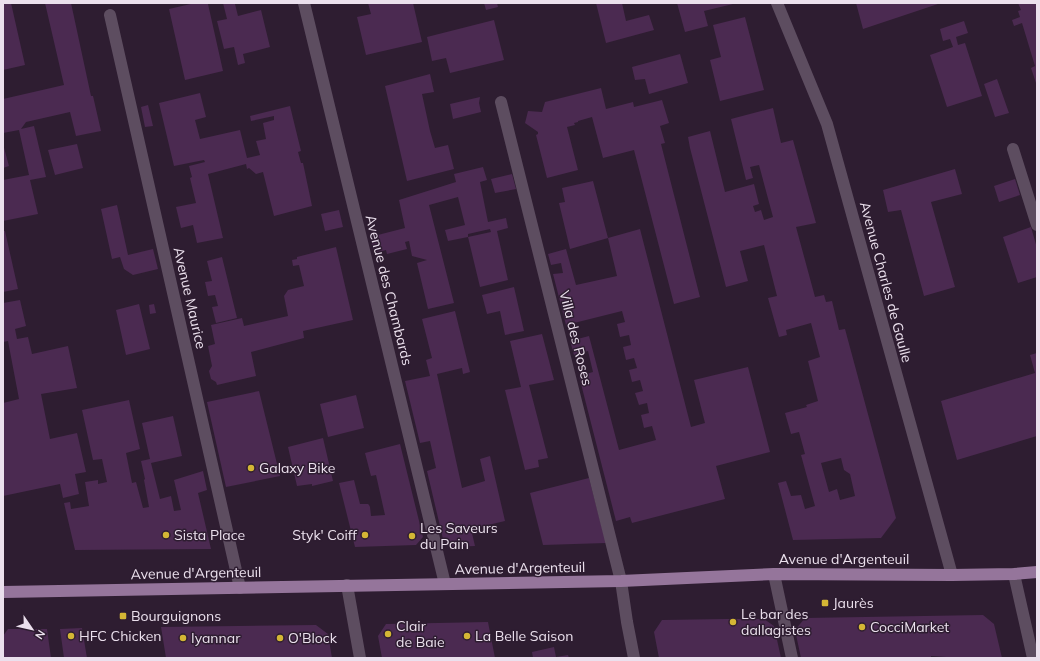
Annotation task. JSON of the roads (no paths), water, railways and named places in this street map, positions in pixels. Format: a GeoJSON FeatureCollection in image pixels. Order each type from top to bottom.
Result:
{"type":"FeatureCollection","features":[{"type":"Feature","properties":{"kind":"main road","name":"Avenue d'Argenteuil"},"geometry":{"type":"LineString","coordinates":[[3,592],[622,581],[774,574],[952,575],[1037,572]]}},
{"type":"Feature","properties":{"kind":"street","name":"Avenue des Chambards"},"geometry":{"type":"LineString","coordinates":[[304,3],[445,584]]}},
{"type":"Feature","properties":{"kind":"street","name":"Avenue Charles de Gaulle"},"geometry":{"type":"LineString","coordinates":[[777,3],[827,124],[952,575]]}},
{"type":"Feature","properties":{"kind":"street","name":"Avenue Maurice"},"geometry":{"type":"LineString","coordinates":[[110,15],[240,588]]}},
{"type":"Feature","properties":{"kind":"street","name":"Villa des Roses"},"geometry":{"type":"LineString","coordinates":[[501,102],[622,581],[627,622],[634,658]]}},
{"type":"Feature","properties":{"kind":"street"},"geometry":{"type":"LineString","coordinates":[[1013,150],[1037,225]]}},
{"type":"Feature","properties":{"kind":"street"},"geometry":{"type":"LineString","coordinates":[[774,574],[792,658]]}},
{"type":"Feature","properties":{"kind":"street"},"geometry":{"type":"LineString","coordinates":[[1014,574],[1033,658]]}},
{"type":"Feature","properties":{"kind":"street"},"geometry":{"type":"LineString","coordinates":[[347,585],[360,658]]}},
{"type":"Feature","properties":{"kind":"place","name":"Galaxy Bike"},"geometry":{"type":"Point","coordinates":[251,468]}},
{"type":"Feature","properties":{"kind":"place","name":"Sista Place"},"geometry":{"type":"Point","coordinates":[166,535]}},
{"type":"Feature","properties":{"kind":"place","name":"Styk' Coiff"},"geometry":{"type":"Point","coordinates":[365,535]}},
{"type":"Feature","properties":{"kind":"place","name":"Les Saveurs du Pain"},"geometry":{"type":"Point","coordinates":[412,536]}},
{"type":"Feature","properties":{"kind":"place","name":"Jaurès"},"geometry":{"type":"Point","coordinates":[825,603]}},
{"type":"Feature","properties":{"kind":"place","name":"Bourguignons"},"geometry":{"type":"Point","coordinates":[123,616]}},
{"type":"Feature","properties":{"kind":"place","name":"Le bar des dallagistes"},"geometry":{"type":"Point","coordinates":[733,622]}},
{"type":"Feature","properties":{"kind":"place","name":"CocciMarket"},"geometry":{"type":"Point","coordinates":[862,627]}},
{"type":"Feature","properties":{"kind":"place","name":"Clair de Baie"},"geometry":{"type":"Point","coordinates":[388,634]}},
{"type":"Feature","properties":{"kind":"place","name":"HFC Chicken"},"geometry":{"type":"Point","coordinates":[71,636]}},
{"type":"Feature","properties":{"kind":"place","name":"La Belle Saison"},"geometry":{"type":"Point","coordinates":[467,636]}},
{"type":"Feature","properties":{"kind":"place","name":"Iyannar"},"geometry":{"type":"Point","coordinates":[183,638]}},
{"type":"Feature","properties":{"kind":"place","name":"O'Block"},"geometry":{"type":"Point","coordinates":[280,638]}}]}
